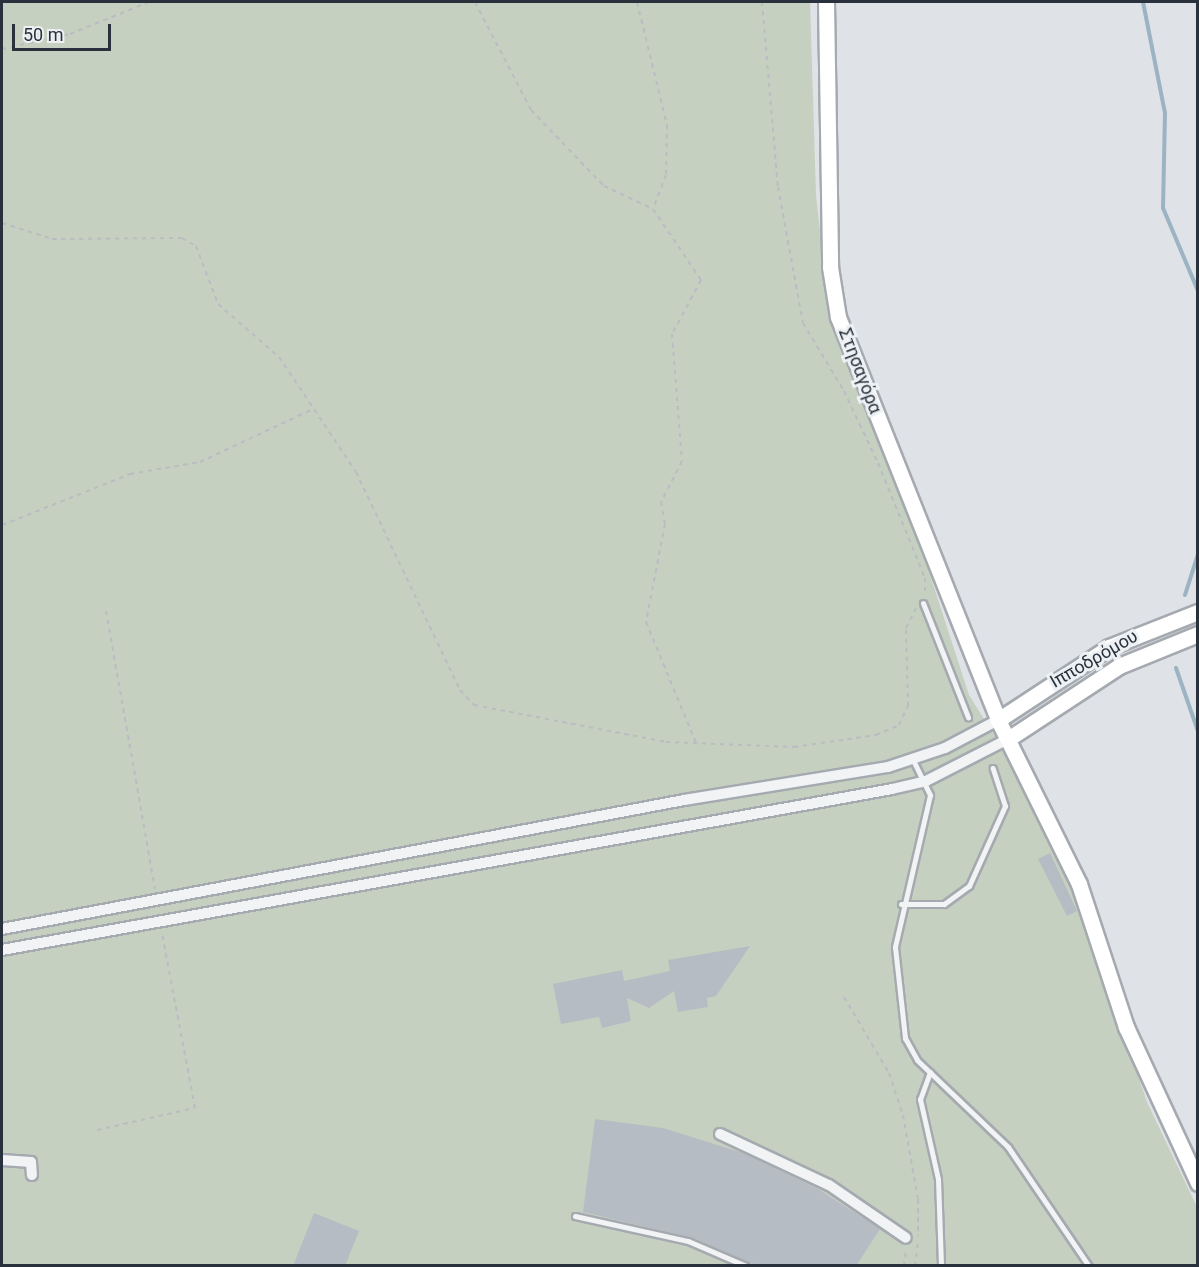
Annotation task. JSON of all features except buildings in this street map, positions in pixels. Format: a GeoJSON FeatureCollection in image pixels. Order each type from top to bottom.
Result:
{"type":"FeatureCollection","features":[{"type":"Feature","properties":{"kind":"main road","name":"Στησαγόρα"},"geometry":{"type":"LineString","coordinates":[[826,2],[830,267],[838,317],[998,720],[1079,884],[1126,1027],[1197,1183]]}},
{"type":"Feature","properties":{"kind":"main road","name":"Ιπποδρόμου"},"geometry":{"type":"LineString","coordinates":[[998,720],[1109,647],[1197,612]]}},
{"type":"Feature","properties":{"kind":"main road","name":"Ιπποδρόμου"},"geometry":{"type":"LineString","coordinates":[[1008,740],[1119,666],[1197,634]]}},
{"type":"Feature","properties":{"kind":"street"},"geometry":{"type":"LineString","coordinates":[[2,929],[913,760],[998,720]]}},
{"type":"Feature","properties":{"kind":"street"},"geometry":{"type":"LineString","coordinates":[[2,950],[926,781],[1008,740]]}},
{"type":"Feature","properties":{"kind":"street"},"geometry":{"type":"LineString","coordinates":[[574,823],[578,845]]}},
{"type":"Feature","properties":{"kind":"street"},"geometry":{"type":"LineString","coordinates":[[720,1134],[829,1185],[906,1238]]}},
{"type":"Feature","properties":{"kind":"street"},"geometry":{"type":"LineString","coordinates":[[2,1160],[31,1162],[32,1175]]}},
{"type":"Feature","properties":{"kind":"lane"},"geometry":{"type":"LineString","coordinates":[[924,603],[968,717]]}},
{"type":"Feature","properties":{"kind":"lane"},"geometry":{"type":"LineString","coordinates":[[913,760],[926,781],[927,817],[901,904],[895,947],[899,1016],[909,1046],[930,1072],[1008,1147],[1089,1266]]}},
{"type":"Feature","properties":{"kind":"lane"},"geometry":{"type":"LineString","coordinates":[[901,904],[944,904],[969,886],[1005,806],[993,768]]}},
{"type":"Feature","properties":{"kind":"lane"},"geometry":{"type":"LineString","coordinates":[[930,1072],[920,1099],[939,1187],[941,1266]]}},
{"type":"Feature","properties":{"kind":"lane"},"geometry":{"type":"LineString","coordinates":[[575,1216],[688,1241],[746,1266]]}},
{"type":"Feature","properties":{"kind":"path"},"geometry":{"type":"LineString","coordinates":[[2,49],[70,34],[149,2]]}},
{"type":"Feature","properties":{"kind":"path"},"geometry":{"type":"LineString","coordinates":[[475,2],[531,110],[604,186],[653,209],[701,280],[672,334],[682,461],[661,502],[665,524],[646,622],[696,743]]}},
{"type":"Feature","properties":{"kind":"path"},"geometry":{"type":"LineString","coordinates":[[637,2],[668,125],[666,175],[653,209]]}},
{"type":"Feature","properties":{"kind":"path"},"geometry":{"type":"LineString","coordinates":[[2,223],[52,239],[182,238],[196,246],[218,304],[279,357],[356,472],[460,690],[474,705],[696,743],[794,747],[876,735],[899,725],[908,706],[906,628],[909,616],[924,603]]}},
{"type":"Feature","properties":{"kind":"path"},"geometry":{"type":"LineString","coordinates":[[2,525],[130,474],[200,462],[314,409]]}},
{"type":"Feature","properties":{"kind":"path"},"geometry":{"type":"LineString","coordinates":[[844,997],[889,1073],[903,1115],[918,1199],[915,1266]]}},
{"type":"Feature","properties":{"kind":"path"},"geometry":{"type":"LineString","coordinates":[[904,1266],[906,1238]]}},
{"type":"Feature","properties":{"kind":"green space"},"geometry":{"type":"Polygon","coordinates":[[[2,2],[810,2],[816,195],[829,312],[921,547],[969,695],[1023,781],[1072,881],[1147,1102],[1197,1207],[1197,1265],[2,1266],[2,2]]]}},
{"type":"Feature","properties":{"kind":"waterway"},"geometry":{"type":"LineString","coordinates":[[1143,2],[1165,113],[1163,208],[1198,291]]}},
{"type":"Feature","properties":{"kind":"waterway"},"geometry":{"type":"LineString","coordinates":[[1185,595],[1198,554]]}},
{"type":"Feature","properties":{"kind":"waterway"},"geometry":{"type":"LineString","coordinates":[[1176,668],[1198,731]]}}]}
